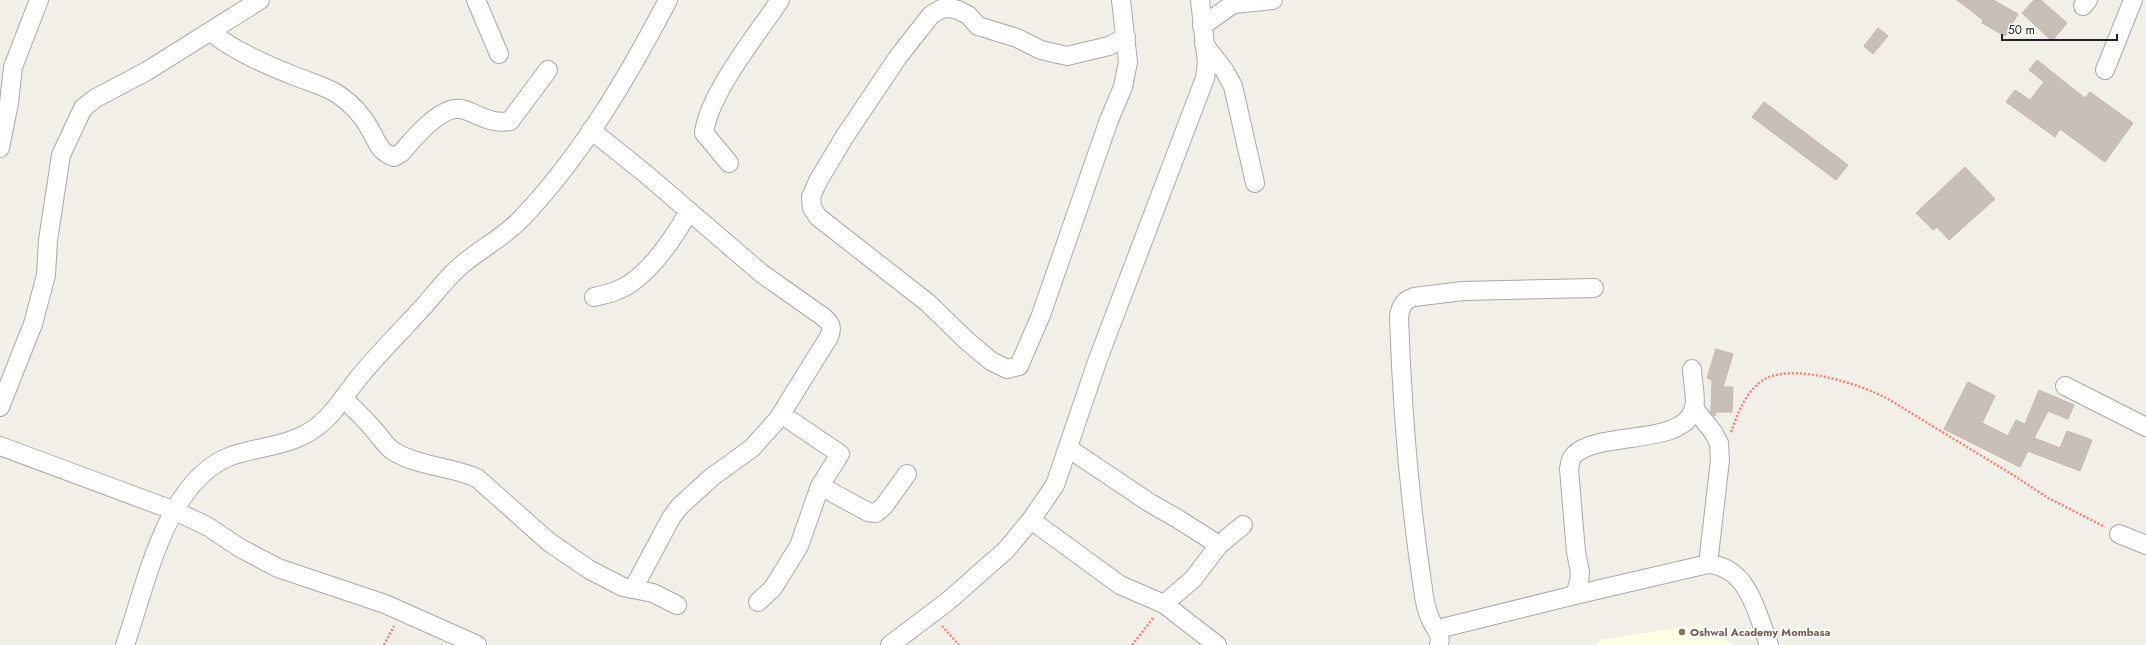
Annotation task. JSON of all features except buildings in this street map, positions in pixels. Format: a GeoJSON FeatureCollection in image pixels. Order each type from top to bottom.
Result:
{"type":"FeatureCollection","features":[{"type":"Feature","properties":{"kind":"street"},"geometry":{"type":"LineString","coordinates":[[0,148],[9,103],[13,67],[39,0]]}},
{"type":"Feature","properties":{"kind":"street"},"geometry":{"type":"LineString","coordinates":[[0,407],[32,324],[46,275],[48,240],[62,154],[83,108],[96,98],[147,71],[211,32],[260,0]]}},
{"type":"Feature","properties":{"kind":"street"},"geometry":{"type":"LineString","coordinates":[[476,0],[499,54]]}},
{"type":"Feature","properties":{"kind":"street"},"geometry":{"type":"LineString","coordinates":[[125,645],[145,580],[175,511],[188,490],[206,470],[230,457],[295,439],[317,427],[361,375],[462,265],[517,223],[576,153],[630,68],[668,0]]}},
{"type":"Feature","properties":{"kind":"street"},"geometry":{"type":"LineString","coordinates":[[729,163],[704,134],[706,121],[722,86],[780,0]]}},
{"type":"Feature","properties":{"kind":"street"},"geometry":{"type":"LineString","coordinates":[[1121,0],[1126,37],[1128,62],[1123,87],[1109,120],[1041,315],[1019,366],[1007,368],[991,361],[966,341],[928,303],[818,217],[812,208],[812,197],[818,181],[845,136],[898,57],[931,15],[941,9],[954,9],[968,15],[978,26],[1017,38],[1041,50],[1067,56],[1109,46],[1126,37]]}},
{"type":"Feature","properties":{"kind":"street"},"geometry":{"type":"LineString","coordinates":[[890,645],[931,613],[1006,550],[1031,520],[1055,485],[1098,359],[1205,78],[1207,63],[1200,0]]}},
{"type":"Feature","properties":{"kind":"street"},"geometry":{"type":"LineString","coordinates":[[1202,26],[1233,4],[1273,0]]}},
{"type":"Feature","properties":{"kind":"street"},"geometry":{"type":"LineString","coordinates":[[2105,70],[2133,0]]}},
{"type":"Feature","properties":{"kind":"street"},"geometry":{"type":"LineString","coordinates":[[211,32],[219,39],[238,50],[284,72],[323,86],[336,93],[350,104],[371,131],[376,143],[394,157],[401,153],[442,112],[455,108],[491,121],[510,121],[548,70]]}},
{"type":"Feature","properties":{"kind":"street"},"geometry":{"type":"LineString","coordinates":[[1204,44],[1224,70],[1233,86],[1255,183]]}},
{"type":"Feature","properties":{"kind":"street"},"geometry":{"type":"LineString","coordinates":[[591,130],[647,175],[761,273],[829,322],[832,330],[830,337],[781,414],[752,448],[712,478],[679,507],[671,518],[633,590]]}},
{"type":"Feature","properties":{"kind":"street"},"geometry":{"type":"LineString","coordinates":[[594,297],[616,291],[631,283],[674,237],[689,212]]}},
{"type":"Feature","properties":{"kind":"street"},"geometry":{"type":"LineString","coordinates":[[1594,288],[1462,291],[1408,298],[1403,304],[1399,317],[1399,339],[1402,406],[1409,490],[1427,610],[1430,620],[1439,637],[1575,595],[1708,564],[1728,570],[1742,582],[1748,591],[1769,645]]}},
{"type":"Feature","properties":{"kind":"street"},"geometry":{"type":"LineString","coordinates":[[1575,595],[1580,572],[1576,552],[1569,469],[1571,460],[1575,455],[1590,446],[1673,429],[1688,420],[1694,408],[1692,368]]}},
{"type":"Feature","properties":{"kind":"street"},"geometry":{"type":"LineString","coordinates":[[2065,386],[2146,428]]}},
{"type":"Feature","properties":{"kind":"street"},"geometry":{"type":"LineString","coordinates":[[343,398],[387,446],[395,452],[423,463],[463,472],[477,478],[549,542],[607,579],[633,590],[661,596],[677,604]]}},
{"type":"Feature","properties":{"kind":"street"},"geometry":{"type":"LineString","coordinates":[[1694,408],[1713,432],[1719,443],[1720,460],[1708,564]]}},
{"type":"Feature","properties":{"kind":"street"},"geometry":{"type":"LineString","coordinates":[[758,602],[773,588],[799,546],[820,486],[840,454],[781,414]]}},
{"type":"Feature","properties":{"kind":"street"},"geometry":{"type":"LineString","coordinates":[[0,446],[175,511],[207,526],[240,548],[278,568],[335,586],[402,611],[477,645]]}},
{"type":"Feature","properties":{"kind":"street"},"geometry":{"type":"LineString","coordinates":[[1068,448],[1150,503],[1219,545]]}},
{"type":"Feature","properties":{"kind":"street"},"geometry":{"type":"LineString","coordinates":[[820,486],[868,512],[876,513],[884,506],[907,474]]}},
{"type":"Feature","properties":{"kind":"street"},"geometry":{"type":"LineString","coordinates":[[1031,520],[1120,585],[1164,604],[1216,645]]}},
{"type":"Feature","properties":{"kind":"street"},"geometry":{"type":"LineString","coordinates":[[1164,604],[1193,579],[1219,545],[1243,525]]}},
{"type":"Feature","properties":{"kind":"street"},"geometry":{"type":"LineString","coordinates":[[2119,534],[2146,545]]}},
{"type":"Feature","properties":{"kind":"path"},"geometry":{"type":"LineString","coordinates":[[1720,460],[1746,397],[1764,380],[1774,375],[1787,373],[1835,380],[1868,389],[1888,399],[2048,498],[2119,534]]}},
{"type":"Feature","properties":{"kind":"path"},"geometry":{"type":"LineString","coordinates":[[1132,645],[1164,604]]}},
{"type":"Feature","properties":{"kind":"path"},"geometry":{"type":"LineString","coordinates":[[384,645],[402,611]]}},
{"type":"Feature","properties":{"kind":"path"},"geometry":{"type":"LineString","coordinates":[[931,613],[959,645]]}},
{"type":"Feature","properties":{"kind":"shaded area","name":"Oshwal Academy Mombasa"},"geometry":{"type":"Polygon","coordinates":[[[1701,624],[1733,645],[1596,645],[1600,640],[1701,624]]]}},
{"type":"Feature","properties":{"kind":"place","name":"Oshwal Academy Mombasa"},"geometry":{"type":"Point","coordinates":[1682,632]}}]}
